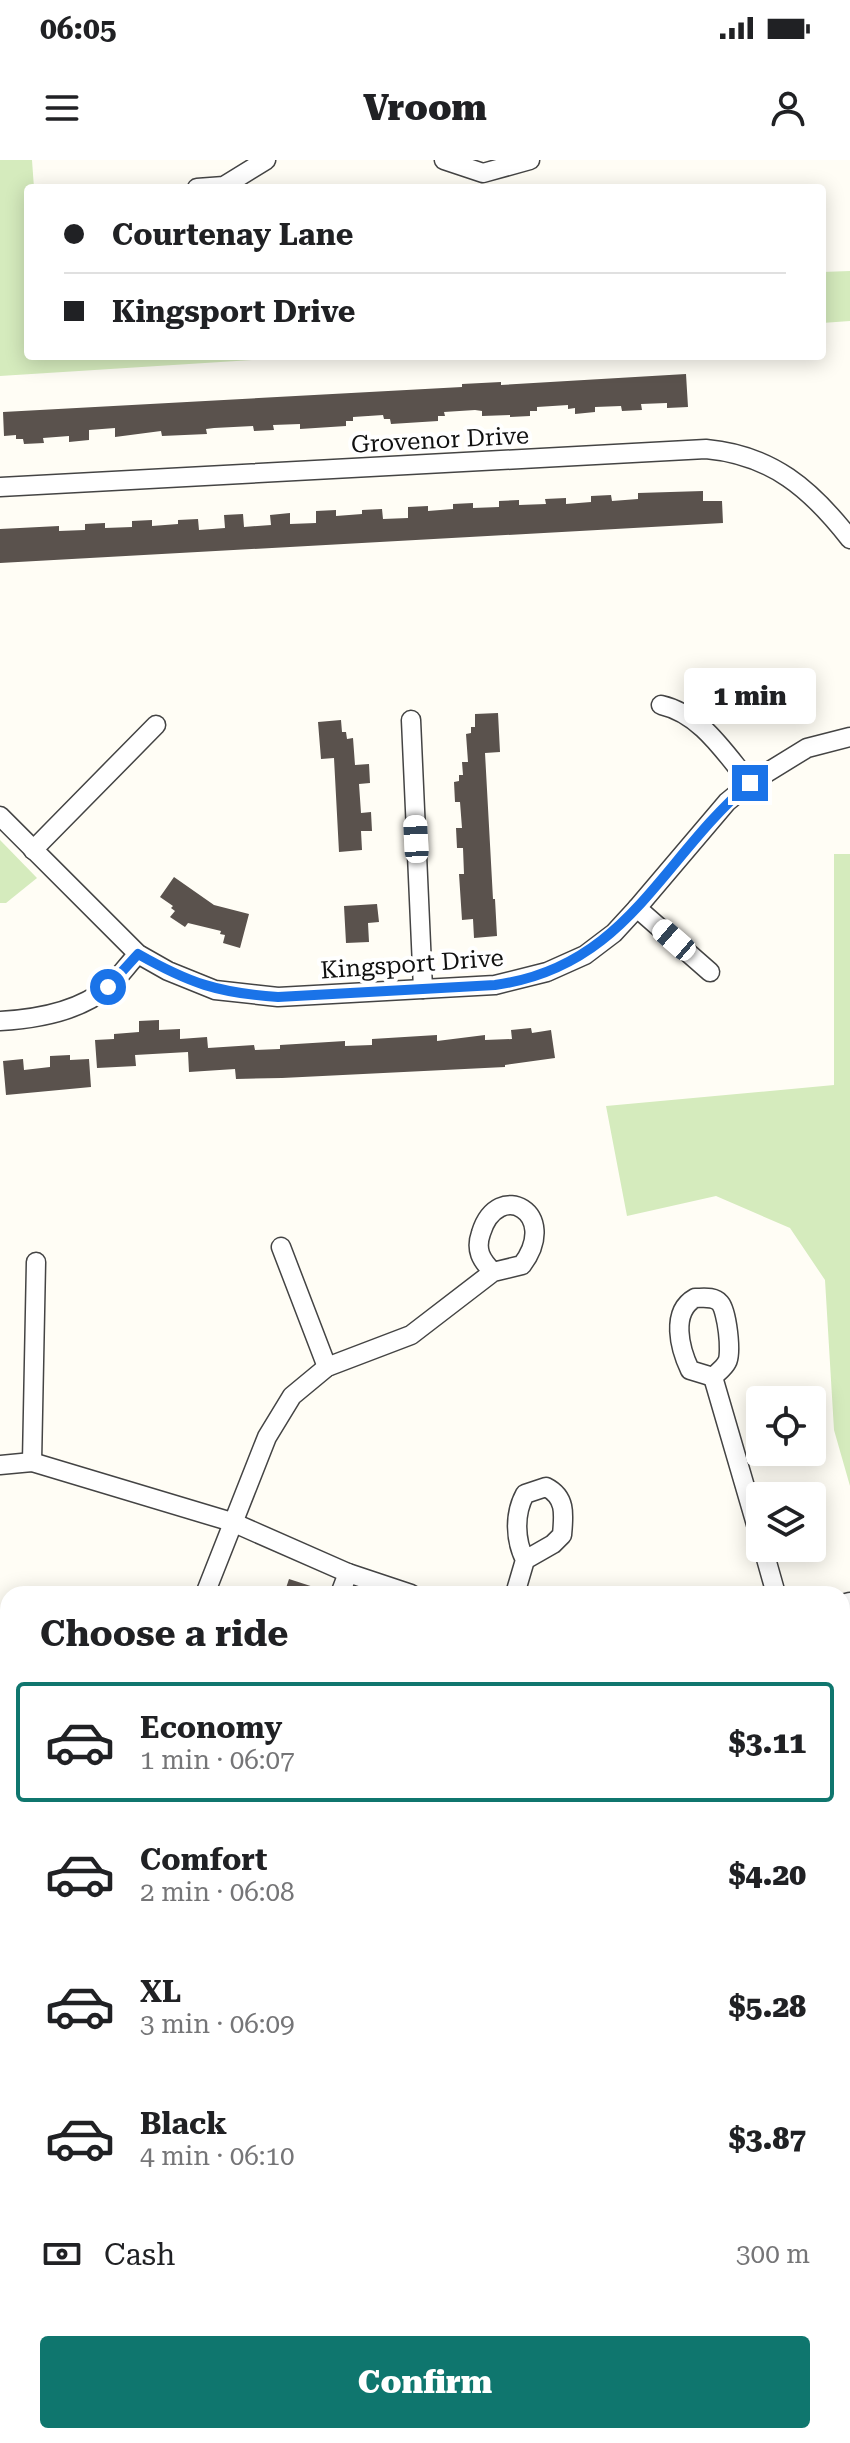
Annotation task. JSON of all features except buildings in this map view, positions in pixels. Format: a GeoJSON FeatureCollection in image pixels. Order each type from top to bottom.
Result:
{"type":"FeatureCollection","features":[{"type":"Feature","properties":{"kind":"street"},"geometry":{"type":"LineString","coordinates":[[227,184],[266,160]]}},
{"type":"Feature","properties":{"kind":"street"},"geometry":{"type":"LineString","coordinates":[[444,160],[483,173],[530,160]]}},
{"type":"Feature","properties":{"kind":"street","name":"Grovenor Drive"},"geometry":{"type":"LineString","coordinates":[[0,487],[706,449],[745,456],[781,471],[847,528]]}},
{"type":"Feature","properties":{"kind":"street"},"geometry":{"type":"LineString","coordinates":[[661,705],[678,709],[703,726],[750,783]]}},
{"type":"Feature","properties":{"kind":"street"},"geometry":{"type":"LineString","coordinates":[[411,720],[423,989]]}},
{"type":"Feature","properties":{"kind":"street"},"geometry":{"type":"LineString","coordinates":[[33,850],[156,725]]}},
{"type":"Feature","properties":{"kind":"street","name":"Kingsport Drive"},"geometry":{"type":"LineString","coordinates":[[0,816],[138,954],[168,971],[215,990],[278,997],[495,985],[547,972],[585,955],[614,933],[717,813],[750,783],[807,748],[850,737]]}},
{"type":"Feature","properties":{"kind":"street"},"geometry":{"type":"LineString","coordinates":[[637,908],[710,972]]}},
{"type":"Feature","properties":{"kind":"street"},"geometry":{"type":"LineString","coordinates":[[0,1021],[57,1012],[85,1002],[108,987],[138,954]]}},
{"type":"Feature","properties":{"kind":"street"},"geometry":{"type":"LineString","coordinates":[[281,1247],[327,1367]]}},
{"type":"Feature","properties":{"kind":"street"},"geometry":{"type":"LineString","coordinates":[[32,1462],[36,1262]]}},
{"type":"Feature","properties":{"kind":"street"},"geometry":{"type":"LineString","coordinates":[[208,1586],[267,1437],[292,1396],[327,1367],[411,1335],[493,1272]]}},
{"type":"Feature","properties":{"kind":"street"},"geometry":{"type":"LineString","coordinates":[[713,1377],[746,1490]]}},
{"type":"Feature","properties":{"kind":"street"},"geometry":{"type":"LineString","coordinates":[[0,1465],[32,1462],[232,1522],[348,1573],[387,1586]]}},
{"type":"Feature","properties":{"kind":"street"},"geometry":{"type":"LineString","coordinates":[[517,1586],[525,1560]]}},
{"type":"Feature","properties":{"kind":"street"},"geometry":{"type":"LineString","coordinates":[[767,1562],[774,1586]]}},
{"type":"Feature","properties":{"kind":"street"},"geometry":{"type":"LineString","coordinates":[[343,1586],[348,1573]]}},
{"type":"Feature","properties":{"kind":"green space"},"geometry":{"type":"Polygon","coordinates":[[[0,160],[32,160],[34,184],[24,184],[24,360],[250,360],[0,376],[0,160]]]}},
{"type":"Feature","properties":{"kind":"green space"},"geometry":{"type":"Polygon","coordinates":[[[850,271],[850,321],[826,323],[826,272],[850,271]]]}},
{"type":"Feature","properties":{"kind":"green space"},"geometry":{"type":"Polygon","coordinates":[[[0,840],[37,878],[6,903],[0,903],[0,840]]]}},
{"type":"Feature","properties":{"kind":"green space"},"geometry":{"type":"Polygon","coordinates":[[[834,854],[850,854],[850,1486],[834,1430],[825,1280],[790,1228],[716,1196],[627,1216],[606,1106],[834,1085],[834,854]]]}},
{"type":"Feature","properties":{"kind":"route"},"geometry":{"type":"LineString","coordinates":[[108,987],[138,954],[168,971],[215,990],[244,995],[278,997],[495,985],[524,980],[585,955],[614,933],[688,845],[727,802],[750,783]]}}]}
